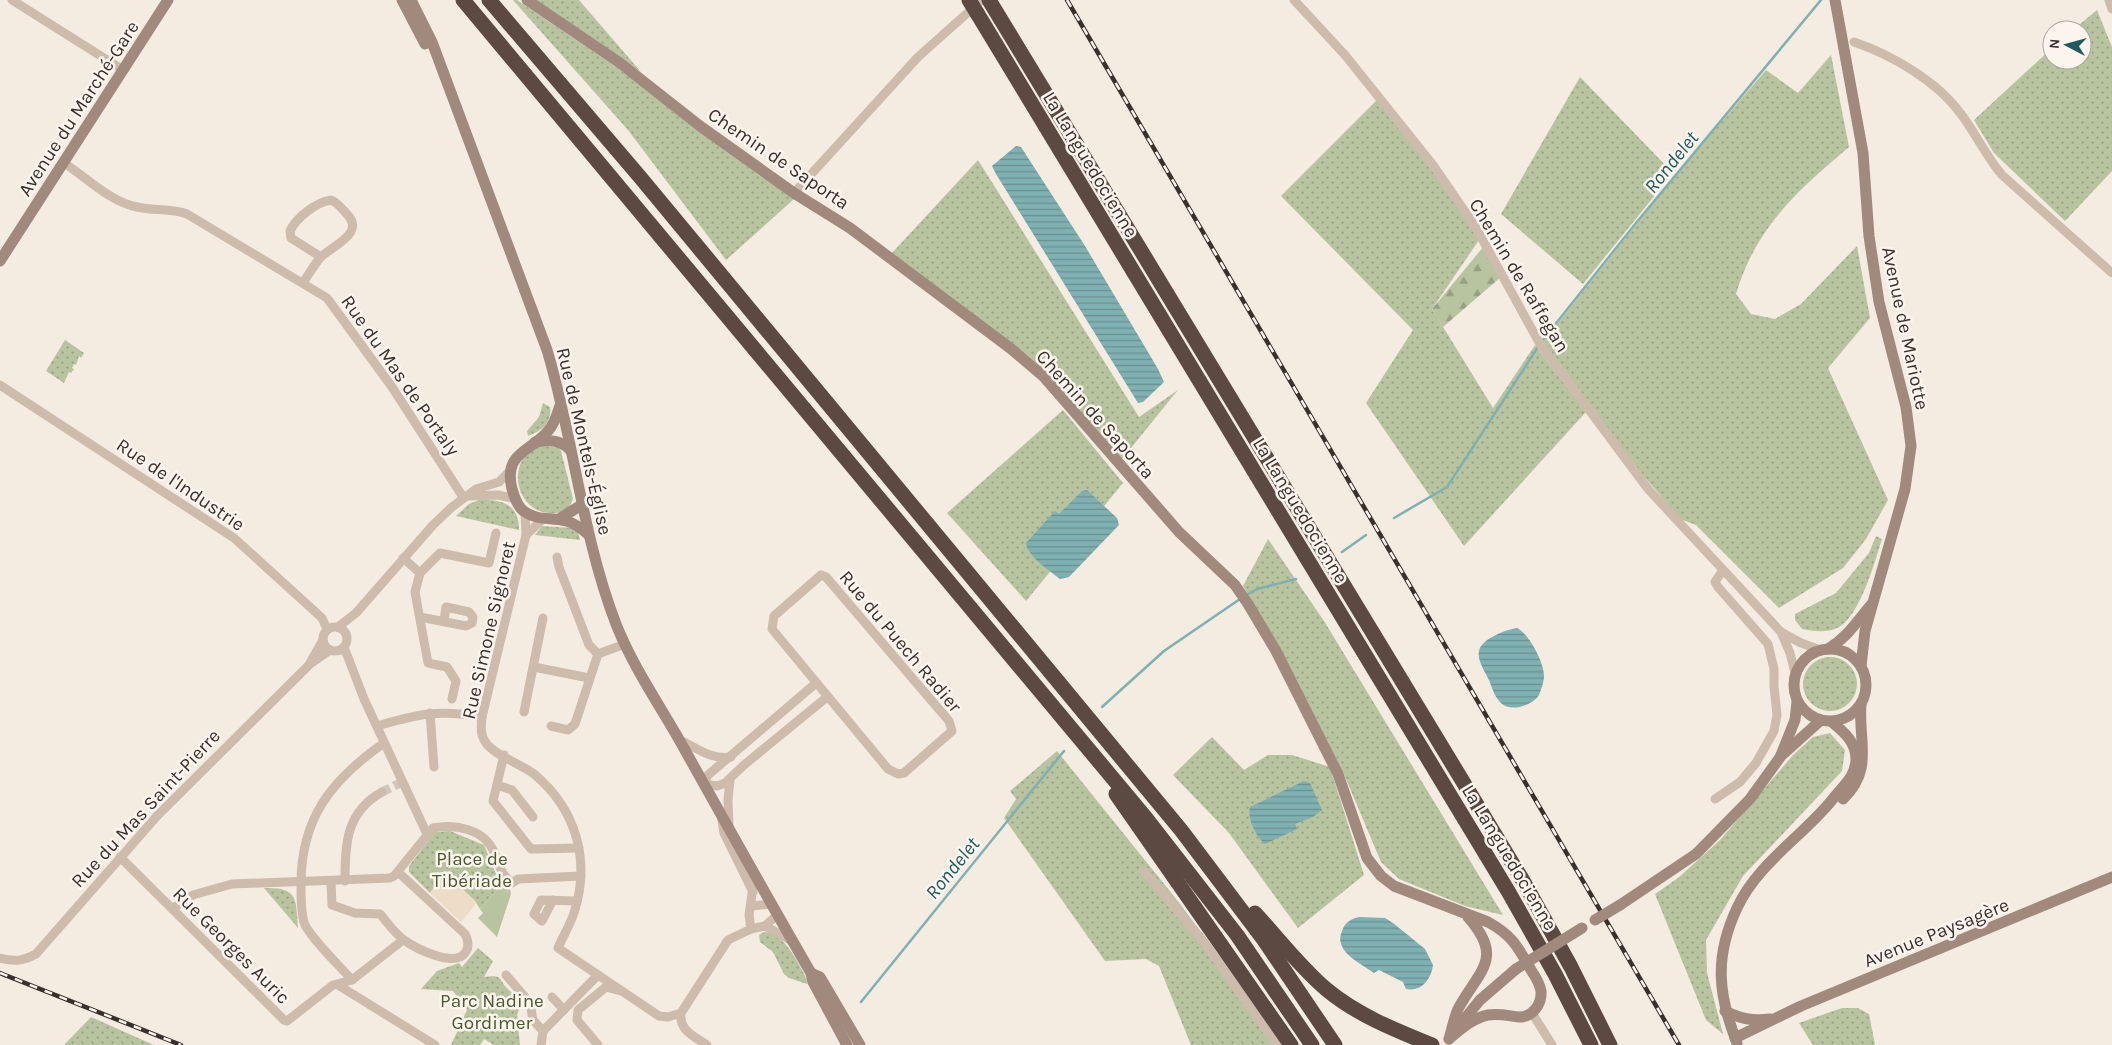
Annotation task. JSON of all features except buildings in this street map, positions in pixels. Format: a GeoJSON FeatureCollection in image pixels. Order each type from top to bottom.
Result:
{"type":"FeatureCollection","features":[{"type":"Feature","properties":{"kind":"highway"},"geometry":{"type":"LineString","coordinates":[[464,0],[1087,746],[1206,894],[1254,959],[1312,1045]]}},
{"type":"Feature","properties":{"kind":"highway"},"geometry":{"type":"LineString","coordinates":[[490,0],[640,177],[1180,830],[1264,940],[1334,1045]]}},
{"type":"Feature","properties":{"kind":"highway","name":"La Languedocienne"},"geometry":{"type":"LineString","coordinates":[[969,0],[985,4],[1522,879],[1571,967],[1610,1045]]}},
{"type":"Feature","properties":{"kind":"highway","name":"La Languedocienne"},"geometry":{"type":"LineString","coordinates":[[985,4],[1508,891],[1555,974],[1591,1045]]}},
{"type":"Feature","properties":{"kind":"highway"},"geometry":{"type":"LineString","coordinates":[[1087,746],[1124,807],[1214,931],[1291,1045]]}},
{"type":"Feature","properties":{"kind":"highway"},"geometry":{"type":"LineString","coordinates":[[1180,830],[1322,986],[1358,1011],[1432,1045]]}},
{"type":"Feature","properties":{"kind":"street"},"geometry":{"type":"LineString","coordinates":[[12,0],[122,70]]}},
{"type":"Feature","properties":{"kind":"street","name":"Rue de Montels-Église"},"geometry":{"type":"LineString","coordinates":[[402,0],[411,7],[432,42],[547,350],[561,402],[589,535],[610,607],[624,644],[730,826],[777,915],[811,973],[813,982],[847,1045]]}},
{"type":"Feature","properties":{"kind":"street","name":"Chemin de Saporta"},"geometry":{"type":"LineString","coordinates":[[527,0],[620,64],[700,126],[794,192],[850,228],[1010,348],[1061,396],[1179,532],[1235,585],[1248,604],[1276,651],[1338,774],[1367,858],[1381,876],[1394,886],[1496,926],[1514,940],[1541,990],[1540,1003],[1532,1014]]}},
{"type":"Feature","properties":{"kind":"street","name":"Chemin de Raffegan"},"geometry":{"type":"LineString","coordinates":[[1294,0],[1345,55],[1433,165],[1475,226],[1540,344],[1648,489],[1781,632],[1801,643],[1824,649]]}},
{"type":"Feature","properties":{"kind":"street","name":"Avenue de Mariotte"},"geometry":{"type":"LineString","coordinates":[[1835,0],[1863,153],[1870,236],[1879,302],[1906,407],[1911,446],[1905,489],[1862,646],[1861,666]]}},
{"type":"Feature","properties":{"kind":"street"},"geometry":{"type":"LineString","coordinates":[[2108,0],[2112,9]]}},
{"type":"Feature","properties":{"kind":"street","name":"Avenue du Marché-Gare"},"geometry":{"type":"LineString","coordinates":[[0,261],[166,1]]}},
{"type":"Feature","properties":{"kind":"street"},"geometry":{"type":"LineString","coordinates":[[794,192],[918,57],[985,4]]}},
{"type":"Feature","properties":{"kind":"street"},"geometry":{"type":"LineString","coordinates":[[1854,42],[1904,66],[1943,95],[1961,114],[1988,158],[2002,175],[2112,273]]}},
{"type":"Feature","properties":{"kind":"street","name":"Rue du Mas de Portaly"},"geometry":{"type":"LineString","coordinates":[[64,163],[121,202],[138,207],[176,210],[187,214],[304,281],[327,298],[392,387],[466,497]]}},
{"type":"Feature","properties":{"kind":"street"},"geometry":{"type":"LineString","coordinates":[[304,281],[321,257],[346,238],[353,230],[354,223],[350,217],[331,200],[325,201],[306,213],[290,231],[291,238],[321,257]]}},
{"type":"Feature","properties":{"kind":"street","name":"Rue de l'Industrie"},"geometry":{"type":"LineString","coordinates":[[0,385],[234,538],[322,618],[327,629]]}},
{"type":"Feature","properties":{"kind":"street"},"geometry":{"type":"LineString","coordinates":[[427,834],[349,663],[338,649],[322,640],[327,629],[338,627],[356,612],[433,525],[476,489],[499,482],[510,470],[522,451],[536,442],[552,426],[561,402]]}},
{"type":"Feature","properties":{"kind":"street"},"geometry":{"type":"LineString","coordinates":[[536,442],[556,441],[570,450]]}},
{"type":"Feature","properties":{"kind":"street"},"geometry":{"type":"LineString","coordinates":[[510,470],[511,485],[516,499],[525,512],[543,519],[559,519],[574,524],[589,535]]}},
{"type":"Feature","properties":{"kind":"street"},"geometry":{"type":"LineString","coordinates":[[466,497],[498,495],[516,499]]}},
{"type":"Feature","properties":{"kind":"street"},"geometry":{"type":"LineString","coordinates":[[559,519],[582,504]]}},
{"type":"Feature","properties":{"kind":"street","name":"Rue Simone Signoret"},"geometry":{"type":"LineString","coordinates":[[504,755],[487,745],[482,732],[482,717],[526,535],[525,512]]}},
{"type":"Feature","properties":{"kind":"street","name":"Rue Simone Signoret"},"geometry":{"type":"LineString","coordinates":[[526,535],[543,519]]}},
{"type":"Feature","properties":{"kind":"street"},"geometry":{"type":"LineString","coordinates":[[452,699],[456,681],[447,667],[428,663],[416,592],[420,573],[440,552],[490,563],[496,532]]}},
{"type":"Feature","properties":{"kind":"street"},"geometry":{"type":"LineString","coordinates":[[557,556],[559,567],[589,645],[598,654]]}},
{"type":"Feature","properties":{"kind":"street"},"geometry":{"type":"LineString","coordinates":[[403,558],[420,573]]}},
{"type":"Feature","properties":{"kind":"street"},"geometry":{"type":"LineString","coordinates":[[1715,799],[1740,782],[1756,763],[1774,731],[1777,715],[1772,654],[1768,644],[1715,582],[1723,570]]}},
{"type":"Feature","properties":{"kind":"street","name":"Rue du Puech Radier"},"geometry":{"type":"LineString","coordinates":[[821,575],[826,577],[950,721],[952,731],[904,773],[898,774],[888,769],[827,697],[772,629],[774,616],[821,575]]}},
{"type":"Feature","properties":{"kind":"street","name":"Avenue de Mariotte"},"geometry":{"type":"LineString","coordinates":[[1824,649],[1841,641],[1874,601]]}},
{"type":"Feature","properties":{"kind":"street"},"geometry":{"type":"LineString","coordinates":[[338,649],[347,640],[346,633],[356,612]]}},
{"type":"Feature","properties":{"kind":"street"},"geometry":{"type":"LineString","coordinates":[[420,617],[444,622]]}},
{"type":"Feature","properties":{"kind":"street"},"geometry":{"type":"LineString","coordinates":[[524,712],[543,618]]}},
{"type":"Feature","properties":{"kind":"street"},"geometry":{"type":"LineString","coordinates":[[338,627],[346,633]]}},
{"type":"Feature","properties":{"kind":"street","name":"Chemin de Raffegan"},"geometry":{"type":"LineString","coordinates":[[1781,632],[1795,673]]}},
{"type":"Feature","properties":{"kind":"street","name":"Rue du Mas Saint-Pierre"},"geometry":{"type":"LineString","coordinates":[[310,664],[322,640]]}},
{"type":"Feature","properties":{"kind":"street"},"geometry":{"type":"LineString","coordinates":[[551,726],[568,730],[575,724],[598,654],[624,644]]}},
{"type":"Feature","properties":{"kind":"street","name":"Rue du Mas Saint-Pierre"},"geometry":{"type":"LineString","coordinates":[[0,958],[16,961],[36,954],[120,856],[176,796],[310,664],[338,649]]}},
{"type":"Feature","properties":{"kind":"street"},"geometry":{"type":"LineString","coordinates":[[1781,756],[1795,720],[1797,702],[1793,683],[1795,673],[1803,660],[1824,649],[1839,650],[1850,655],[1861,666],[1866,684],[1861,704],[1864,756],[1859,779],[1836,805],[1826,810]]}},
{"type":"Feature","properties":{"kind":"street"},"geometry":{"type":"LineString","coordinates":[[534,667],[589,678]]}},
{"type":"Feature","properties":{"kind":"street"},"geometry":{"type":"LineString","coordinates":[[816,684],[708,775],[704,784],[717,786],[730,779],[744,765],[827,697]]}},
{"type":"Feature","properties":{"kind":"street"},"geometry":{"type":"LineString","coordinates":[[1797,702],[1803,710],[1820,721],[1832,722],[1844,719],[1861,704]]}},
{"type":"Feature","properties":{"kind":"street"},"geometry":{"type":"LineString","coordinates":[[377,726],[414,714],[456,712],[482,717]]}},
{"type":"Feature","properties":{"kind":"street"},"geometry":{"type":"LineString","coordinates":[[430,713],[434,767]]}},
{"type":"Feature","properties":{"kind":"street"},"geometry":{"type":"LineString","coordinates":[[1447,1042],[1480,1000],[1516,969],[1696,854],[1744,805],[1781,756],[1820,721]]}},
{"type":"Feature","properties":{"kind":"street"},"geometry":{"type":"LineString","coordinates":[[1737,1042],[1725,1011],[1720,970],[1724,944],[1737,906],[1750,886],[1768,865],[1826,810],[1852,776],[1856,759],[1849,737],[1832,722]]}},
{"type":"Feature","properties":{"kind":"street"},"geometry":{"type":"LineString","coordinates":[[680,740],[707,755],[722,758],[731,757]]}},
{"type":"Feature","properties":{"kind":"street"},"geometry":{"type":"LineString","coordinates":[[352,980],[305,924],[300,869],[305,840],[316,812],[335,784],[361,759],[384,743]]}},
{"type":"Feature","properties":{"kind":"street"},"geometry":{"type":"LineString","coordinates":[[579,848],[531,849],[493,802],[504,755],[534,774],[554,794],[568,817],[579,848],[582,858],[577,901],[558,948],[598,975],[614,983],[622,991],[659,1016],[668,1017],[681,1013]]}},
{"type":"Feature","properties":{"kind":"street"},"geometry":{"type":"LineString","coordinates":[[730,779],[728,800],[730,826]]}},
{"type":"Feature","properties":{"kind":"street"},"geometry":{"type":"LineString","coordinates":[[497,785],[512,790],[533,817]]}},
{"type":"Feature","properties":{"kind":"street"},"geometry":{"type":"LineString","coordinates":[[345,881],[347,834],[367,800],[382,792]]}},
{"type":"Feature","properties":{"kind":"street","name":"Rue de Montels-Église"},"geometry":{"type":"LineString","coordinates":[[722,814],[724,833],[753,892]]}},
{"type":"Feature","properties":{"kind":"street"},"geometry":{"type":"LineString","coordinates":[[173,908],[193,895],[232,884],[384,880],[398,872],[433,828],[451,825],[467,829],[489,843],[501,874],[512,883],[518,879],[581,876]]}},
{"type":"Feature","properties":{"kind":"street","name":"Rue Georges Auric"},"geometry":{"type":"LineString","coordinates":[[120,856],[284,1020],[287,1020],[333,985],[352,980],[403,940]]}},
{"type":"Feature","properties":{"kind":"street"},"geometry":{"type":"LineString","coordinates":[[1144,871],[1204,942],[1277,1045]]}},
{"type":"Feature","properties":{"kind":"street"},"geometry":{"type":"LineString","coordinates":[[331,881],[332,905],[355,913],[380,914],[403,940],[444,959],[462,956],[466,952],[468,940],[465,934],[398,872]]}},
{"type":"Feature","properties":{"kind":"street"},"geometry":{"type":"LineString","coordinates":[[751,929],[749,915],[755,874]]}},
{"type":"Feature","properties":{"kind":"street","name":"Avenue Paysagère"},"geometry":{"type":"LineString","coordinates":[[1737,1042],[1774,1019],[2112,878]]}},
{"type":"Feature","properties":{"kind":"street"},"geometry":{"type":"LineString","coordinates":[[553,900],[577,901]]}},
{"type":"Feature","properties":{"kind":"street"},"geometry":{"type":"LineString","coordinates":[[751,906],[771,904]]}},
{"type":"Feature","properties":{"kind":"street"},"geometry":{"type":"LineString","coordinates":[[707,1045],[684,1029],[680,1021],[681,1013],[728,940],[751,929],[764,926],[777,915]]}},
{"type":"Feature","properties":{"kind":"street"},"geometry":{"type":"LineString","coordinates":[[1447,1042],[1458,1010],[1483,971],[1487,956],[1481,931],[1466,915]]}},
{"type":"Feature","properties":{"kind":"street"},"geometry":{"type":"LineString","coordinates":[[764,926],[794,942]]}},
{"type":"Feature","properties":{"kind":"street","name":"Rue de Montels-Église"},"geometry":{"type":"LineString","coordinates":[[811,973],[820,977],[858,1045]]}},
{"type":"Feature","properties":{"kind":"street"},"geometry":{"type":"LineString","coordinates":[[506,975],[530,1003],[533,1020],[543,1031]]}},
{"type":"Feature","properties":{"kind":"street"},"geometry":{"type":"LineString","coordinates":[[541,1045],[543,1031],[598,975]]}},
{"type":"Feature","properties":{"kind":"street"},"geometry":{"type":"LineString","coordinates":[[338,985],[435,1045]]}},
{"type":"Feature","properties":{"kind":"street"},"geometry":{"type":"LineString","coordinates":[[584,1045],[595,1042],[577,1020],[578,1010],[606,987],[622,991]]}},
{"type":"Feature","properties":{"kind":"street"},"geometry":{"type":"LineString","coordinates":[[552,997],[564,1010]]}},
{"type":"Feature","properties":{"kind":"street","name":"Avenue Paysagère"},"geometry":{"type":"LineString","coordinates":[[1725,1011],[1746,1019],[1774,1019]]}},
{"type":"Feature","properties":{"kind":"street"},"geometry":{"type":"LineString","coordinates":[[1447,1042],[1467,1025],[1484,1016],[1500,1014],[1522,1017],[1532,1014],[1552,1045]]}},
{"type":"Feature","properties":{"kind":"street"},"geometry":{"type":"LineString","coordinates":[[836,1022],[858,1045]]}},
{"type":"Feature","properties":{"kind":"green space"},"geometry":{"type":"Polygon","coordinates":[[[513,0],[517,0],[616,67],[794,199],[726,260],[628,130],[513,0]]]}},
{"type":"Feature","properties":{"kind":"green space"},"geometry":{"type":"Polygon","coordinates":[[[533,0],[579,0],[641,72],[533,0]]]}},
{"type":"Feature","properties":{"kind":"green space"},"geometry":{"type":"Polygon","coordinates":[[[2097,10],[2112,47],[2112,171],[2065,221],[1994,153],[1974,120],[2042,57],[2042,70],[2092,70],[2092,20],[2085,20],[2097,10]]]}},
{"type":"Feature","properties":{"kind":"green space"},"geometry":{"type":"Polygon","coordinates":[[[1831,55],[1849,147],[1812,179],[1780,212],[1755,249],[1744,270],[1736,294],[1751,314],[1775,319],[1801,304],[1857,246],[1870,318],[1828,368],[1888,500],[1866,539],[1843,568],[1779,608],[1696,525],[1680,519],[1633,463],[1543,342],[1675,176],[1766,70],[1798,93],[1831,55]]]}},
{"type":"Feature","properties":{"kind":"green space"},"geometry":{"type":"Polygon","coordinates":[[[1580,77],[1673,173],[1583,284],[1501,214],[1580,77]]]}},
{"type":"Feature","properties":{"kind":"green space"},"geometry":{"type":"Polygon","coordinates":[[[1378,99],[1425,157],[1479,240],[1432,309],[1493,408],[1535,345],[1586,412],[1464,546],[1366,403],[1413,330],[1281,196],[1378,99]]]}},
{"type":"Feature","properties":{"kind":"green space"},"geometry":{"type":"Polygon","coordinates":[[[978,160],[1139,417],[1178,390],[1122,459],[1073,402],[892,253],[978,160]]]}},
{"type":"Feature","properties":{"kind":"green space"},"geometry":{"type":"Polygon","coordinates":[[[1484,246],[1501,277],[1443,327],[1432,309],[1484,246]]]}},
{"type":"Feature","properties":{"kind":"green space"},"geometry":{"type":"Polygon","coordinates":[[[65,340],[84,353],[81,358],[79,356],[76,365],[74,364],[72,368],[74,369],[71,373],[69,372],[64,383],[46,371],[65,340]]]}},
{"type":"Feature","properties":{"kind":"green space"},"geometry":{"type":"Polygon","coordinates":[[[543,403],[550,407],[548,422],[538,432],[528,436],[527,431],[539,417],[543,403]]]}},
{"type":"Feature","properties":{"kind":"green space"},"geometry":{"type":"Polygon","coordinates":[[[1063,410],[1123,483],[1026,601],[947,513],[1063,410]]]}},
{"type":"Feature","properties":{"kind":"green space"},"geometry":{"type":"Polygon","coordinates":[[[542,446],[560,447],[573,499],[568,510],[550,513],[536,510],[526,501],[520,489],[518,476],[521,463],[529,453],[542,446]]]}},
{"type":"Feature","properties":{"kind":"green space"},"geometry":{"type":"Polygon","coordinates":[[[479,500],[502,502],[508,505],[516,514],[519,530],[456,516],[469,504],[479,500]]]}},
{"type":"Feature","properties":{"kind":"green space"},"geometry":{"type":"Polygon","coordinates":[[[542,526],[571,528],[578,532],[580,540],[535,535],[542,526]]]}},
{"type":"Feature","properties":{"kind":"green space"},"geometry":{"type":"Polygon","coordinates":[[[1876,536],[1882,539],[1865,588],[1859,602],[1845,622],[1837,628],[1828,631],[1802,629],[1795,620],[1795,614],[1836,593],[1869,553],[1876,536]]]}},
{"type":"Feature","properties":{"kind":"green space"},"geometry":{"type":"Polygon","coordinates":[[[1268,539],[1324,621],[1503,915],[1465,906],[1399,879],[1381,862],[1343,772],[1289,665],[1243,586],[1268,539]]]}},
{"type":"Feature","properties":{"kind":"green space"},"geometry":{"type":"Polygon","coordinates":[[[1825,657],[1835,657],[1845,661],[1853,669],[1857,684],[1853,699],[1845,707],[1835,711],[1825,711],[1815,707],[1807,699],[1803,689],[1803,679],[1807,669],[1815,661],[1825,657]]]}},
{"type":"Feature","properties":{"kind":"green space"},"geometry":{"type":"Polygon","coordinates":[[[1830,733],[1845,750],[1842,771],[1743,876],[1706,940],[1707,973],[1723,1034],[1706,1020],[1655,894],[1678,878],[1720,840],[1793,755],[1813,737],[1830,733]]]}},
{"type":"Feature","properties":{"kind":"green space"},"geometry":{"type":"Polygon","coordinates":[[[1212,737],[1244,770],[1268,755],[1292,755],[1330,767],[1364,875],[1298,928],[1229,833],[1173,775],[1212,737]]]}},
{"type":"Feature","properties":{"kind":"green space"},"geometry":{"type":"Polygon","coordinates":[[[1057,751],[1181,905],[1282,1045],[1191,1045],[1159,966],[1146,959],[1105,961],[1004,818],[1016,799],[1010,791],[1057,751]]]}},
{"type":"Feature","properties":{"kind":"green space","name":"Place de Tibériade"},"geometry":{"type":"Polygon","coordinates":[[[450,831],[484,845],[496,874],[509,885],[511,894],[499,888],[480,909],[475,901],[453,880],[452,874],[440,879],[430,893],[409,872],[409,866],[435,832],[450,831]]]}},
{"type":"Feature","properties":{"kind":"green space"},"geometry":{"type":"Polygon","coordinates":[[[264,888],[283,890],[293,896],[297,909],[298,928],[264,888]]]}},
{"type":"Feature","properties":{"kind":"green space"},"geometry":{"type":"Polygon","coordinates":[[[499,888],[511,894],[497,937],[478,918],[483,913],[480,909],[499,888]]]}},
{"type":"Feature","properties":{"kind":"green space"},"geometry":{"type":"Polygon","coordinates":[[[764,932],[772,934],[791,951],[808,981],[807,984],[789,978],[784,974],[773,952],[760,942],[759,935],[764,932]]]}},
{"type":"Feature","properties":{"kind":"green space","name":"Parc Nadine Gordimer"},"geometry":{"type":"Polygon","coordinates":[[[478,948],[493,961],[484,977],[498,977],[522,1002],[517,1015],[520,1045],[494,1045],[484,1039],[480,1045],[451,1045],[467,1010],[453,991],[421,989],[437,971],[459,963],[462,967],[478,948]]]}},
{"type":"Feature","properties":{"kind":"green space"},"geometry":{"type":"Polygon","coordinates":[[[1842,1008],[1858,1008],[1869,1014],[1875,1045],[1813,1045],[1799,1023],[1842,1008]]]}},
{"type":"Feature","properties":{"kind":"green space"},"geometry":{"type":"Polygon","coordinates":[[[91,1017],[154,1045],[64,1045],[91,1017]]]}},
{"type":"Feature","properties":{"kind":"shaded area"},"geometry":{"type":"Polygon","coordinates":[[[445,871],[450,872],[453,880],[475,901],[475,905],[461,922],[430,893],[440,879],[441,873],[445,871]]]}},
{"type":"Feature","properties":{"kind":"water"},"geometry":{"type":"Polygon","coordinates":[[[1016,146],[1021,147],[1085,246],[1158,369],[1164,382],[1143,402],[1138,403],[992,166],[1016,146]]]}},
{"type":"Feature","properties":{"kind":"water"},"geometry":{"type":"Polygon","coordinates":[[[1087,490],[1117,518],[1119,525],[1069,577],[1060,579],[1035,558],[1026,543],[1055,511],[1059,514],[1082,491],[1087,490]]]}},
{"type":"Feature","properties":{"kind":"water"},"geometry":{"type":"Polygon","coordinates":[[[1517,628],[1522,631],[1535,649],[1541,663],[1544,678],[1540,693],[1536,699],[1522,706],[1511,707],[1502,704],[1496,696],[1482,666],[1479,651],[1481,646],[1489,639],[1517,628]]]}},
{"type":"Feature","properties":{"kind":"water"},"geometry":{"type":"Polygon","coordinates":[[[1304,781],[1310,783],[1322,810],[1313,817],[1295,824],[1297,829],[1265,844],[1258,837],[1253,827],[1249,812],[1250,807],[1304,781]]]}},
{"type":"Feature","properties":{"kind":"water"},"geometry":{"type":"Polygon","coordinates":[[[1359,917],[1385,918],[1425,949],[1433,965],[1428,980],[1417,988],[1406,989],[1403,982],[1379,970],[1374,973],[1349,956],[1341,945],[1340,938],[1343,928],[1347,923],[1359,917]]]}},
{"type":"Feature","properties":{"kind":"waterway","name":"Rondelet"},"geometry":{"type":"LineString","coordinates":[[1542,341],[1636,223],[1821,0]]}},
{"type":"Feature","properties":{"kind":"waterway","name":"Rondelet"},"geometry":{"type":"LineString","coordinates":[[1394,518],[1447,487],[1538,347]]}},
{"type":"Feature","properties":{"kind":"waterway"},"geometry":{"type":"LineString","coordinates":[[1342,552],[1366,535]]}},
{"type":"Feature","properties":{"kind":"waterway"},"geometry":{"type":"LineString","coordinates":[[1248,594],[1257,589],[1296,579]]}},
{"type":"Feature","properties":{"kind":"waterway","name":"Rondelet"},"geometry":{"type":"LineString","coordinates":[[1102,707],[1164,651],[1240,599]]}},
{"type":"Feature","properties":{"kind":"waterway","name":"Rondelet"},"geometry":{"type":"LineString","coordinates":[[861,1002],[1064,751]]}},
{"type":"Feature","properties":{"kind":"tunnel"},"geometry":{"type":"LineString","coordinates":[[382,792],[402,782]]}},
{"type":"Feature","properties":{"kind":"railway"},"geometry":{"type":"LineString","coordinates":[[1067,0],[1679,1045]]}},
{"type":"Feature","properties":{"kind":"railway"},"geometry":{"type":"LineString","coordinates":[[0,973],[181,1045]]}}]}
